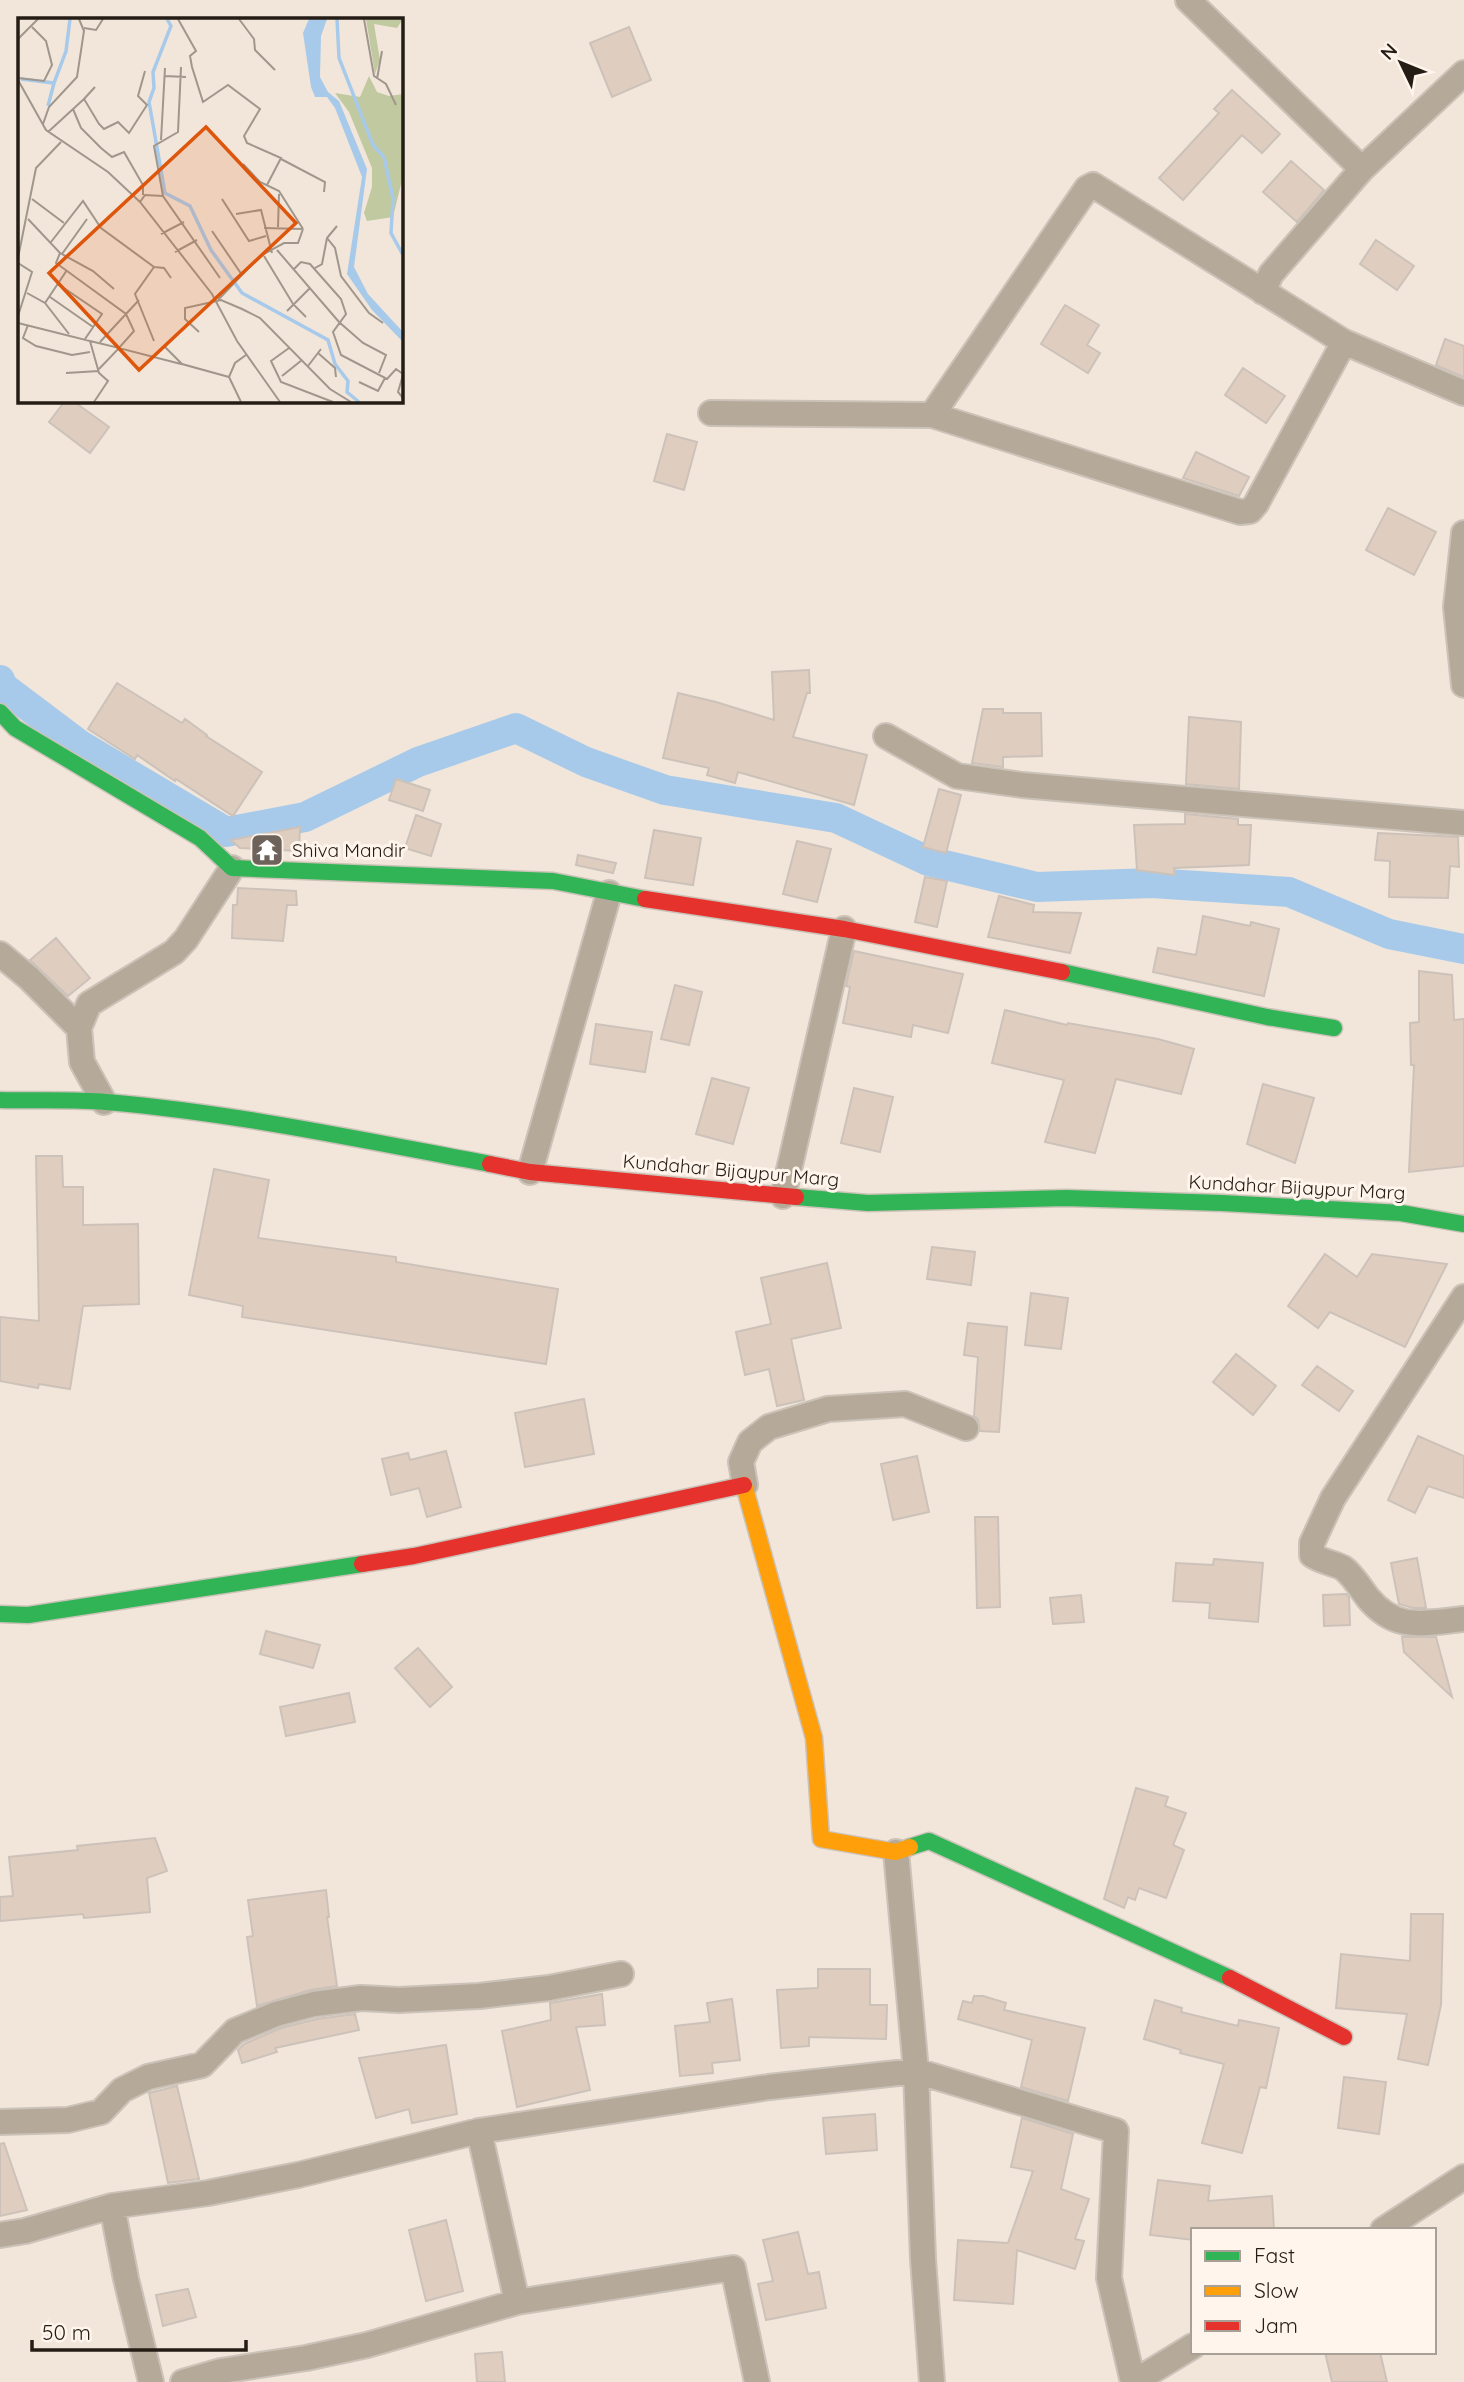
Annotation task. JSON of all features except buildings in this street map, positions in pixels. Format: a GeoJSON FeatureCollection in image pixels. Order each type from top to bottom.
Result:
{"type":"FeatureCollection","features":[{"type":"Feature","properties":{"kind":"street"},"geometry":{"type":"LineString","coordinates":[[1188,0],[1363,169]]}},
{"type":"Feature","properties":{"kind":"street"},"geometry":{"type":"LineString","coordinates":[[1263,292],[1271,274],[1363,169],[1464,73]]}},
{"type":"Feature","properties":{"kind":"street"},"geometry":{"type":"LineString","coordinates":[[932,415],[1087,188],[1093,185],[1344,342],[1464,393]]}},
{"type":"Feature","properties":{"kind":"street"},"geometry":{"type":"LineString","coordinates":[[711,413],[932,415],[1240,512],[1250,511],[1344,342]]}},
{"type":"Feature","properties":{"kind":"street"},"geometry":{"type":"LineString","coordinates":[[1464,533],[1457,607],[1464,685]]}},
{"type":"Feature","properties":{"kind":"street"},"geometry":{"type":"LineString","coordinates":[[0,712],[15,728],[200,838],[232,868],[553,881],[609,893],[844,929],[1021,963],[1267,1017],[1334,1028]]}},
{"type":"Feature","properties":{"kind":"street"},"geometry":{"type":"LineString","coordinates":[[886,736],[957,776],[1022,785],[1464,823]]}},
{"type":"Feature","properties":{"kind":"street"},"geometry":{"type":"LineString","coordinates":[[104,1102],[82,1062],[79,1028],[89,1004],[174,952],[186,939],[232,868]]}},
{"type":"Feature","properties":{"kind":"street"},"geometry":{"type":"LineString","coordinates":[[530,1172],[609,893]]}},
{"type":"Feature","properties":{"kind":"street"},"geometry":{"type":"LineString","coordinates":[[783,1196],[844,929]]}},
{"type":"Feature","properties":{"kind":"street"},"geometry":{"type":"LineString","coordinates":[[0,954],[30,978],[79,1028]]}},
{"type":"Feature","properties":{"kind":"street","name":"Kundahar Bijaypur Marg"},"geometry":{"type":"LineString","coordinates":[[0,1100],[104,1102],[299,1128],[530,1172],[783,1196],[868,1203],[1066,1198],[1222,1203],[1401,1213],[1464,1224]]}},
{"type":"Feature","properties":{"kind":"street"},"geometry":{"type":"LineString","coordinates":[[1464,1297],[1333,1499],[1312,1543],[1312,1555],[1324,1563],[1343,1569],[1380,1612],[1399,1622],[1423,1623],[1464,1619]]}},
{"type":"Feature","properties":{"kind":"street"},"geometry":{"type":"LineString","coordinates":[[966,1428],[905,1404],[828,1409],[769,1426],[750,1442],[741,1462],[814,1738],[821,1839],[896,1852],[929,1842],[1227,1977],[1344,2037]]}},
{"type":"Feature","properties":{"kind":"street"},"geometry":{"type":"LineString","coordinates":[[0,1614],[28,1615],[414,1556],[745,1485]]}},
{"type":"Feature","properties":{"kind":"street"},"geometry":{"type":"LineString","coordinates":[[896,1852],[916,2071],[923,2259],[932,2382]]}},
{"type":"Feature","properties":{"kind":"street"},"geometry":{"type":"LineString","coordinates":[[0,2122],[68,2120],[101,2112],[122,2090],[149,2077],[202,2064],[235,2031],[276,2014],[314,2004],[361,1998],[399,2000],[479,1996],[549,1988],[621,1974]]}},
{"type":"Feature","properties":{"kind":"street"},"geometry":{"type":"LineString","coordinates":[[0,2235],[24,2231],[112,2206],[208,2193],[298,2175],[479,2131],[769,2087],[916,2071],[1116,2131],[1109,2278],[1133,2382],[1191,2347]]}},
{"type":"Feature","properties":{"kind":"street"},"geometry":{"type":"LineString","coordinates":[[479,2131],[517,2302]]}},
{"type":"Feature","properties":{"kind":"street"},"geometry":{"type":"LineString","coordinates":[[1387,2228],[1464,2177]]}},
{"type":"Feature","properties":{"kind":"street"},"geometry":{"type":"LineString","coordinates":[[112,2206],[126,2279],[151,2382]]}},
{"type":"Feature","properties":{"kind":"street"},"geometry":{"type":"LineString","coordinates":[[183,2382],[221,2371],[306,2358],[367,2345],[517,2302],[733,2268],[757,2382]]}},
{"type":"Feature","properties":{"kind":"waterway"},"geometry":{"type":"LineString","coordinates":[[0,680],[3,687],[80,745],[226,832],[305,817],[418,762],[516,728],[586,762],[665,790],[836,818],[928,861],[1037,887],[1152,883],[1289,892],[1389,934],[1464,949]]}},
{"type":"Feature","properties":{"kind":"traffic: fast"},"geometry":{"type":"LineString","coordinates":[[0,712],[15,728],[200,838],[232,868],[553,881],[645,899]]}},
{"type":"Feature","properties":{"kind":"traffic: fast"},"geometry":{"type":"LineString","coordinates":[[1062,972],[1267,1017],[1334,1028]]}},
{"type":"Feature","properties":{"kind":"traffic: fast"},"geometry":{"type":"LineString","coordinates":[[0,1100],[93,1101],[203,1113],[490,1164]]}},
{"type":"Feature","properties":{"kind":"traffic: fast"},"geometry":{"type":"LineString","coordinates":[[796,1197],[868,1203],[1066,1198],[1222,1203],[1401,1213],[1464,1224]]}},
{"type":"Feature","properties":{"kind":"traffic: fast"},"geometry":{"type":"LineString","coordinates":[[0,1614],[28,1615],[362,1564]]}},
{"type":"Feature","properties":{"kind":"traffic: fast"},"geometry":{"type":"LineString","coordinates":[[910,1847],[929,1841],[1230,1978]]}},
{"type":"Feature","properties":{"kind":"traffic: slow"},"geometry":{"type":"LineString","coordinates":[[744,1485],[814,1738],[821,1839],[896,1852],[910,1847]]}},
{"type":"Feature","properties":{"kind":"traffic: jam"},"geometry":{"type":"LineString","coordinates":[[645,899],[844,929],[1062,972]]}},
{"type":"Feature","properties":{"kind":"traffic: jam"},"geometry":{"type":"LineString","coordinates":[[490,1164],[530,1172],[796,1197]]}},
{"type":"Feature","properties":{"kind":"traffic: jam"},"geometry":{"type":"LineString","coordinates":[[362,1564],[414,1556],[744,1485]]}},
{"type":"Feature","properties":{"kind":"traffic: jam"},"geometry":{"type":"LineString","coordinates":[[1230,1978],[1344,2037]]}},
{"type":"Feature","properties":{"kind":"place","name":"Shiva Mandir"},"geometry":{"type":"Point","coordinates":[267,850]}}]}
